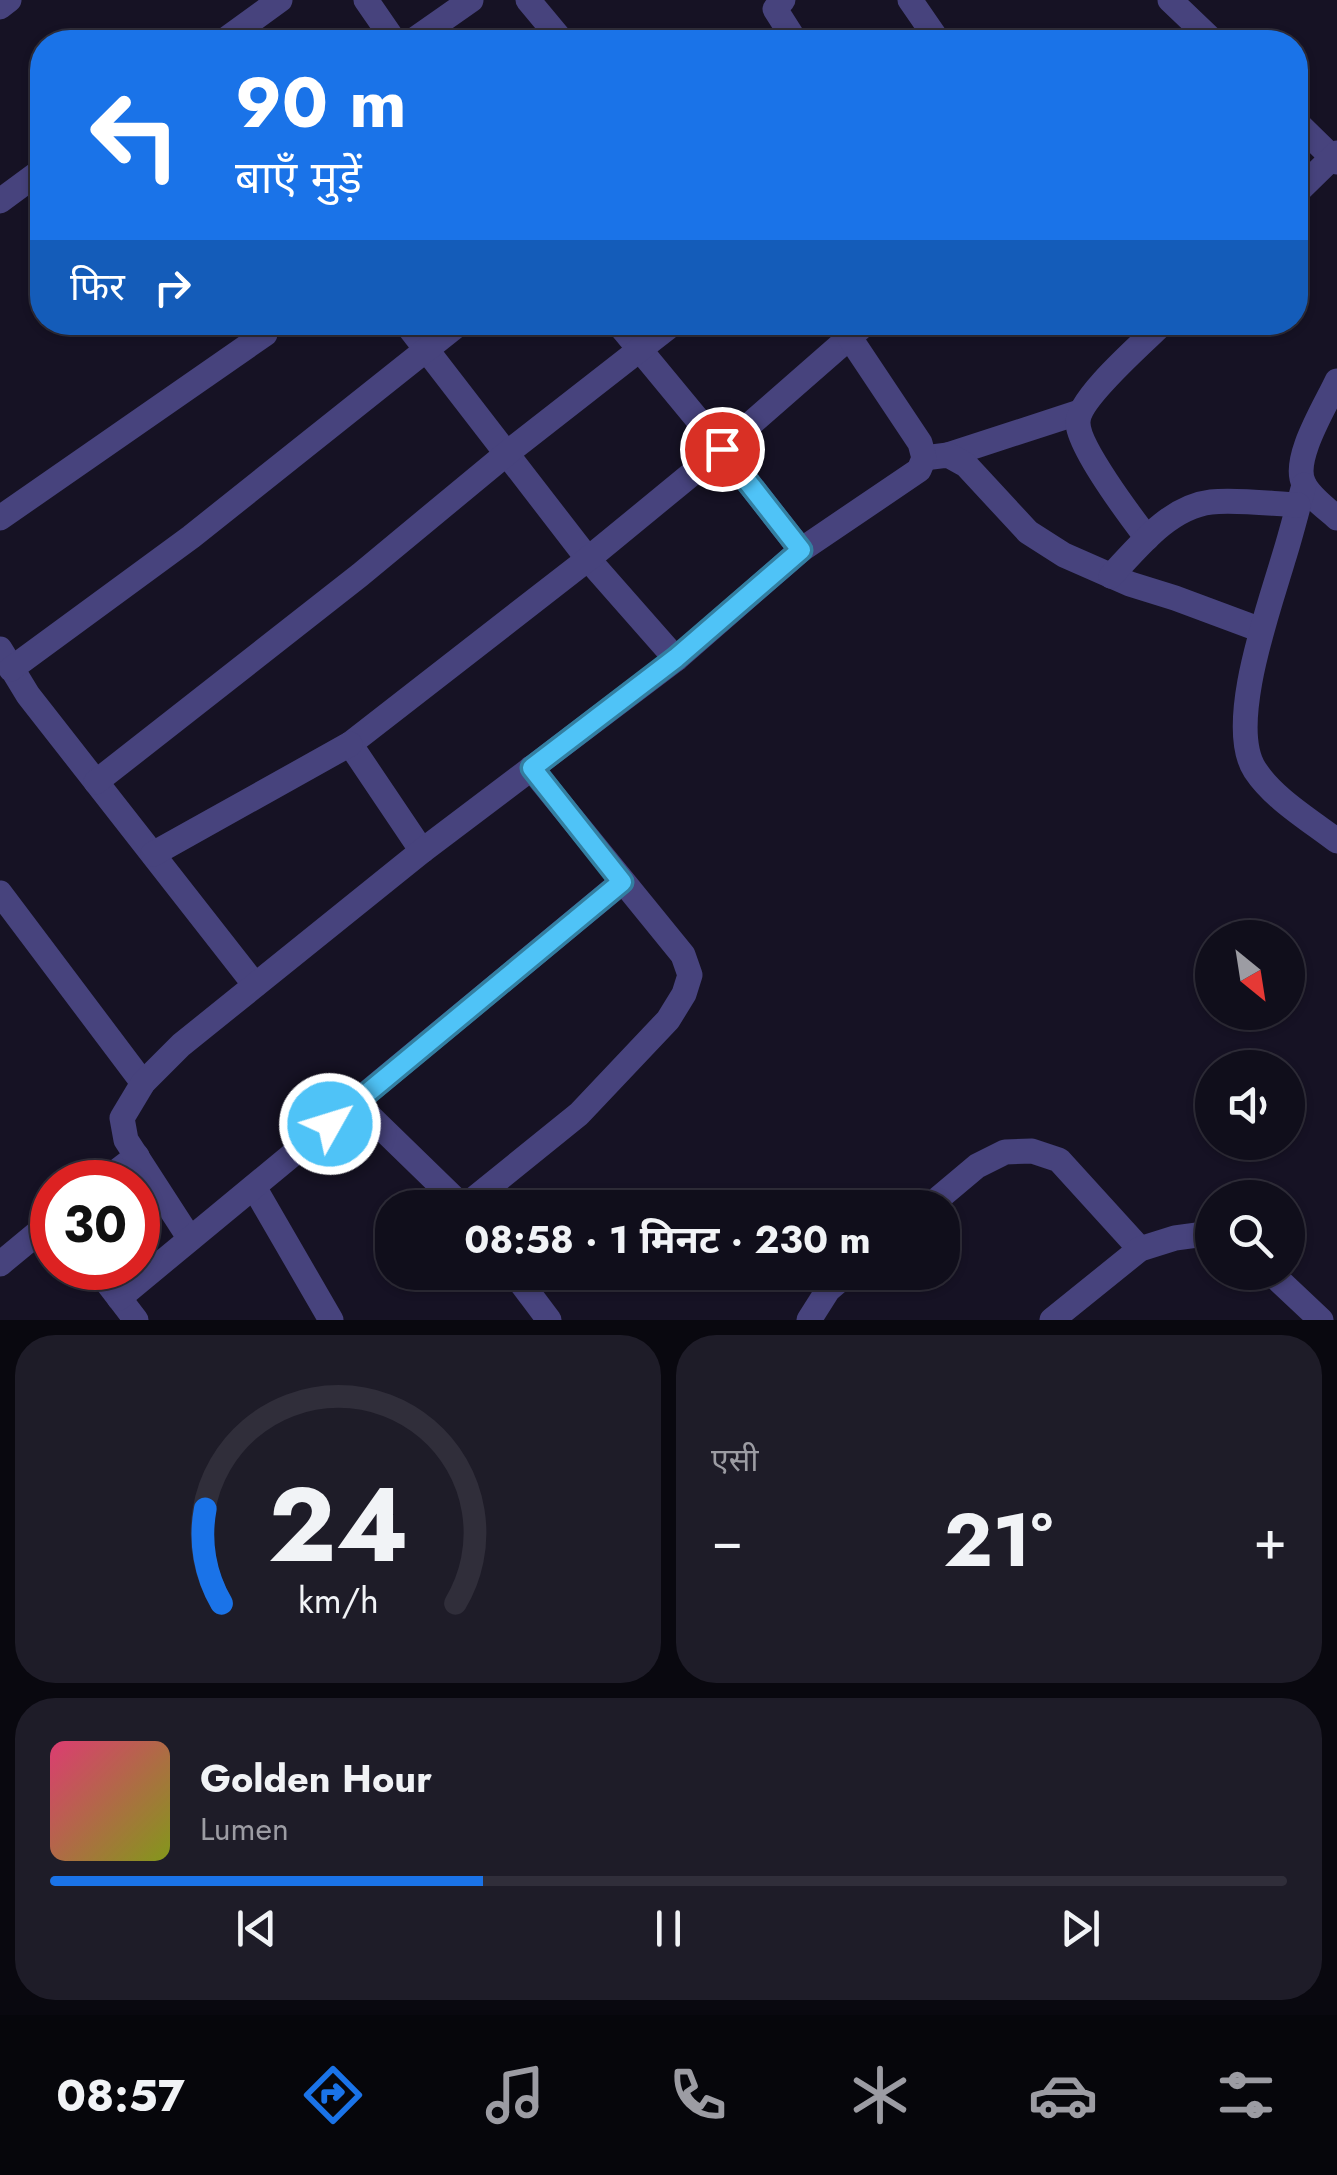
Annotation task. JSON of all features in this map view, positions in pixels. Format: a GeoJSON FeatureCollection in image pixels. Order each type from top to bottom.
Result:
{"type":"FeatureCollection","features":[{"type":"Feature","properties":{"kind":"street"},"geometry":{"type":"LineString","coordinates":[[0,7],[9,0]]}},
{"type":"Feature","properties":{"kind":"street"},"geometry":{"type":"LineString","coordinates":[[239,30],[280,0]]}},
{"type":"Feature","properties":{"kind":"street"},"geometry":{"type":"LineString","coordinates":[[366,0],[387,30]]}},
{"type":"Feature","properties":{"kind":"street"},"geometry":{"type":"LineString","coordinates":[[428,30],[471,0]]}},
{"type":"Feature","properties":{"kind":"street"},"geometry":{"type":"LineString","coordinates":[[528,0],[552,30]]}},
{"type":"Feature","properties":{"kind":"street"},"geometry":{"type":"LineString","coordinates":[[783,0],[775,10],[788,30]]}},
{"type":"Feature","properties":{"kind":"street"},"geometry":{"type":"LineString","coordinates":[[910,0],[931,30]]}},
{"type":"Feature","properties":{"kind":"street"},"geometry":{"type":"LineString","coordinates":[[1170,0],[1201,30]]}},
{"type":"Feature","properties":{"kind":"street"},"geometry":{"type":"LineString","coordinates":[[1308,132],[1336,157],[1308,182]]}},
{"type":"Feature","properties":{"kind":"street"},"geometry":{"type":"LineString","coordinates":[[0,201],[30,179]]}},
{"type":"Feature","properties":{"kind":"street"},"geometry":{"type":"LineString","coordinates":[[0,518],[264,335]]}},
{"type":"Feature","properties":{"kind":"street"},"geometry":{"type":"LineString","coordinates":[[414,335],[588,558],[676,658]]}},
{"type":"Feature","properties":{"kind":"street"},"geometry":{"type":"LineString","coordinates":[[256,985],[28,695],[6,659],[191,537],[445,335]]}},
{"type":"Feature","properties":{"kind":"street"},"geometry":{"type":"LineString","coordinates":[[628,335],[801,550]]}},
{"type":"Feature","properties":{"kind":"street"},"geometry":{"type":"LineString","coordinates":[[96,782],[659,335]]}},
{"type":"Feature","properties":{"kind":"street"},"geometry":{"type":"LineString","coordinates":[[153,854],[350,744],[722,449],[852,335]]}},
{"type":"Feature","properties":{"kind":"street"},"geometry":{"type":"LineString","coordinates":[[861,335],[920,444],[936,456],[966,465],[1028,532],[1064,555],[1111,576],[1261,630]]}},
{"type":"Feature","properties":{"kind":"street"},"geometry":{"type":"LineString","coordinates":[[1147,538],[1082,440],[1078,424],[1080,412],[1098,387],[1151,335]]}},
{"type":"Feature","properties":{"kind":"street"},"geometry":{"type":"LineString","coordinates":[[1337,381],[1301,458],[1301,495],[1261,630],[1247,712],[1246,749],[1254,768],[1271,790],[1337,841]]}},
{"type":"Feature","properties":{"kind":"street"},"geometry":{"type":"LineString","coordinates":[[190,1239],[126,1140],[122,1118],[143,1083],[180,1045],[422,851],[676,658],[801,550],[936,456],[1080,412]]}},
{"type":"Feature","properties":{"kind":"street"},"geometry":{"type":"LineString","coordinates":[[1111,576],[1165,522],[1210,502],[1301,495],[1337,518]]}},
{"type":"Feature","properties":{"kind":"street"},"geometry":{"type":"LineString","coordinates":[[350,744],[422,851]]}},
{"type":"Feature","properties":{"kind":"street"},"geometry":{"type":"LineString","coordinates":[[485,1190],[578,1114],[668,1020],[684,994],[690,974],[683,956],[532,768]]}},
{"type":"Feature","properties":{"kind":"street"},"geometry":{"type":"LineString","coordinates":[[119,1298],[622,882]]}},
{"type":"Feature","properties":{"kind":"street"},"geometry":{"type":"LineString","coordinates":[[0,893],[143,1083]]}},
{"type":"Feature","properties":{"kind":"street"},"geometry":{"type":"LineString","coordinates":[[356,1104],[446,1190]]}},
{"type":"Feature","properties":{"kind":"street"},"geometry":{"type":"LineString","coordinates":[[948,1190],[977,1166],[1005,1152],[1032,1151],[1059,1160],[1140,1248]]}},
{"type":"Feature","properties":{"kind":"street"},"geometry":{"type":"LineString","coordinates":[[132,1160],[137,1156]]}},
{"type":"Feature","properties":{"kind":"street"},"geometry":{"type":"LineString","coordinates":[[254,1186],[331,1320]]}},
{"type":"Feature","properties":{"kind":"street"},"geometry":{"type":"LineString","coordinates":[[1052,1320],[1140,1248],[1195,1235]]}},
{"type":"Feature","properties":{"kind":"street"},"geometry":{"type":"LineString","coordinates":[[0,1264],[30,1239]]}},
{"type":"Feature","properties":{"kind":"street"},"geometry":{"type":"LineString","coordinates":[[113,1290],[136,1320]]}},
{"type":"Feature","properties":{"kind":"street"},"geometry":{"type":"LineString","coordinates":[[526,1290],[548,1320]]}},
{"type":"Feature","properties":{"kind":"street"},"geometry":{"type":"LineString","coordinates":[[809,1320],[828,1290]]}},
{"type":"Feature","properties":{"kind":"street"},"geometry":{"type":"LineString","coordinates":[[1289,1290],[1321,1320]]}},
{"type":"Feature","properties":{"kind":"route"},"geometry":{"type":"LineString","coordinates":[[330,1124],[622,882],[532,768],[676,658],[801,550],[722,449]]}}]}
